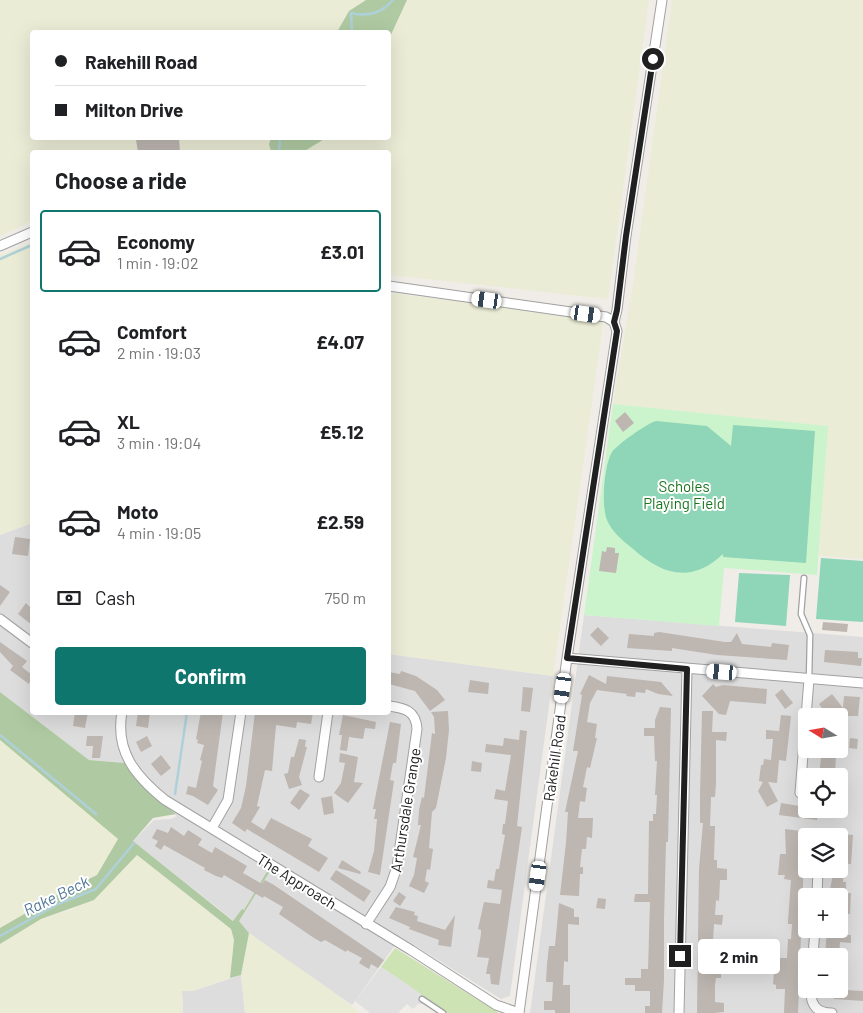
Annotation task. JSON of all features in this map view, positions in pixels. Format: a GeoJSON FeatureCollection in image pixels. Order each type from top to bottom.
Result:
{"type":"FeatureCollection","features":[{"type":"Feature","properties":{"kind":"street","name":"Rakehill Road"},"geometry":{"type":"LineString","coordinates":[[519,1013],[567,658],[617,331],[614,322],[626,236],[662,0]]}},
{"type":"Feature","properties":{"kind":"street"},"geometry":{"type":"LineString","coordinates":[[0,246],[30,233]]}},
{"type":"Feature","properties":{"kind":"street"},"geometry":{"type":"LineString","coordinates":[[391,286],[606,317],[614,322]]}},
{"type":"Feature","properties":{"kind":"street"},"geometry":{"type":"LineString","coordinates":[[0,618],[30,641]]}},
{"type":"Feature","properties":{"kind":"street"},"geometry":{"type":"LineString","coordinates":[[567,658],[809,680],[863,683]]}},
{"type":"Feature","properties":{"kind":"street"},"geometry":{"type":"LineString","coordinates":[[679,1013],[687,669]]}},
{"type":"Feature","properties":{"kind":"street"},"geometry":{"type":"LineString","coordinates":[[802,768],[809,680]]}},
{"type":"Feature","properties":{"kind":"street","name":"Arthursdale Grange"},"geometry":{"type":"LineString","coordinates":[[366,924],[390,887],[397,867],[417,729],[414,716],[409,711],[391,706]]}},
{"type":"Feature","properties":{"kind":"street","name":"The Approach"},"geometry":{"type":"LineString","coordinates":[[122,715],[120,737],[123,749],[136,771],[165,800],[496,1005],[519,1013]]}},
{"type":"Feature","properties":{"kind":"street"},"geometry":{"type":"LineString","coordinates":[[212,828],[225,807],[230,792],[240,715]]}},
{"type":"Feature","properties":{"kind":"street"},"geometry":{"type":"LineString","coordinates":[[319,777],[328,715]]}},
{"type":"Feature","properties":{"kind":"street"},"geometry":{"type":"LineString","coordinates":[[811,998],[815,1008],[824,1013],[832,1013]]}},
{"type":"Feature","properties":{"kind":"lane"},"geometry":{"type":"LineString","coordinates":[[804,578],[801,614],[810,635],[809,680]]}},
{"type":"Feature","properties":{"kind":"lane"},"geometry":{"type":"LineString","coordinates":[[422,999],[443,1013]]}},
{"type":"Feature","properties":{"kind":"shaded area"},"geometry":{"type":"Polygon","coordinates":[[[30,524],[30,715],[0,692],[0,535],[30,524]]]}},
{"type":"Feature","properties":{"kind":"shaded area"},"geometry":{"type":"Polygon","coordinates":[[[584,615],[863,637],[863,1013],[530,1013],[584,615]]]}},
{"type":"Feature","properties":{"kind":"shaded area"},"geometry":{"type":"Polygon","coordinates":[[[391,654],[553,676],[510,996],[501,999],[401,937],[352,1005],[249,933],[239,921],[234,921],[133,841],[154,820],[171,819],[177,816],[148,795],[125,763],[89,760],[30,715],[391,715],[391,654]]]}},
{"type":"Feature","properties":{"kind":"shaded area"},"geometry":{"type":"Polygon","coordinates":[[[381,967],[437,1005],[433,1010],[425,1004],[418,1004],[413,1009],[407,1004],[398,1013],[370,1013],[355,1001],[381,967]]]}},
{"type":"Feature","properties":{"kind":"shaded area"},"geometry":{"type":"Polygon","coordinates":[[[241,975],[245,1013],[183,1013],[182,991],[193,991],[241,975]]]}},
{"type":"Feature","properties":{"kind":"green space"},"geometry":{"type":"Polygon","coordinates":[[[0,0],[366,0],[349,11],[338,30],[30,30],[30,140],[270,140],[270,150],[30,150],[30,222],[0,236],[0,0]]]}},
{"type":"Feature","properties":{"kind":"green space"},"geometry":{"type":"Polygon","coordinates":[[[366,0],[407,0],[391,35],[391,30],[338,30],[349,11],[366,0]]]}},
{"type":"Feature","properties":{"kind":"green space"},"geometry":{"type":"Polygon","coordinates":[[[407,0],[649,0],[608,299],[391,275],[391,150],[306,150],[323,140],[391,140],[391,35],[407,0]]]}},
{"type":"Feature","properties":{"kind":"green space"},"geometry":{"type":"Polygon","coordinates":[[[672,0],[863,0],[863,559],[819,556],[827,426],[613,404],[634,277],[672,0]]]}},
{"type":"Feature","properties":{"kind":"green space"},"geometry":{"type":"Polygon","coordinates":[[[270,140],[323,140],[306,150],[270,150],[270,140]]]}},
{"type":"Feature","properties":{"kind":"green space"},"geometry":{"type":"Polygon","coordinates":[[[30,243],[30,524],[0,535],[0,255],[30,243]]]}},
{"type":"Feature","properties":{"kind":"green space"},"geometry":{"type":"Polygon","coordinates":[[[391,293],[604,318],[553,676],[391,654],[391,293]]]}},
{"type":"Feature","properties":{"kind":"green space","name":"Scholes Playing Field"},"geometry":{"type":"Polygon","coordinates":[[[613,404],[828,426],[817,575],[724,568],[719,626],[584,615],[613,404]]]}},
{"type":"Feature","properties":{"kind":"green space","name":"Scholes Playing Field"},"geometry":{"type":"Polygon","coordinates":[[[656,421],[707,426],[731,446],[733,425],[815,431],[806,563],[723,557],[723,554],[699,570],[677,572],[654,565],[621,539],[612,528],[605,514],[604,486],[609,458],[615,448],[626,439],[656,421]]]}},
{"type":"Feature","properties":{"kind":"green space"},"geometry":{"type":"Polygon","coordinates":[[[821,558],[863,561],[863,622],[816,619],[821,558]]]}},
{"type":"Feature","properties":{"kind":"green space"},"geometry":{"type":"Polygon","coordinates":[[[739,573],[790,575],[786,626],[735,622],[739,573]]]}},
{"type":"Feature","properties":{"kind":"green space"},"geometry":{"type":"Polygon","coordinates":[[[0,692],[89,760],[125,763],[151,795],[176,814],[153,818],[133,841],[233,921],[242,909],[244,910],[268,870],[270,871],[239,921],[249,933],[241,975],[230,978],[234,940],[231,929],[137,855],[94,900],[41,919],[0,944],[0,928],[66,890],[97,875],[118,839],[0,740],[0,692]]]}},
{"type":"Feature","properties":{"kind":"green space"},"geometry":{"type":"Polygon","coordinates":[[[0,740],[118,839],[97,875],[66,890],[0,931],[0,740]]]}},
{"type":"Feature","properties":{"kind":"green space"},"geometry":{"type":"Polygon","coordinates":[[[137,855],[231,929],[234,940],[230,978],[193,991],[182,991],[183,1013],[0,1013],[0,944],[41,919],[73,909],[137,855]]]}},
{"type":"Feature","properties":{"kind":"green space"},"geometry":{"type":"Polygon","coordinates":[[[249,933],[328,988],[360,1013],[245,1013],[241,975],[249,933]]]}},
{"type":"Feature","properties":{"kind":"green space"},"geometry":{"type":"Polygon","coordinates":[[[395,948],[499,1013],[447,1013],[381,967],[395,948]]]}},
{"type":"Feature","properties":{"kind":"building"},"geometry":{"type":"Polygon","coordinates":[[[136,140],[179,140],[180,150],[138,150],[136,140]]]}},
{"type":"Feature","properties":{"kind":"building"},"geometry":{"type":"Polygon","coordinates":[[[625,412],[634,423],[623,432],[615,421],[625,412]]]}},
{"type":"Feature","properties":{"kind":"building"},"geometry":{"type":"Polygon","coordinates":[[[15,537],[30,539],[28,556],[12,554],[15,537]]]}},
{"type":"Feature","properties":{"kind":"building"},"geometry":{"type":"Polygon","coordinates":[[[607,547],[615,548],[615,553],[619,553],[616,573],[599,571],[602,551],[606,552],[607,547]]]}},
{"type":"Feature","properties":{"kind":"building"},"geometry":{"type":"Polygon","coordinates":[[[0,585],[10,592],[0,606],[0,585]]]}},
{"type":"Feature","properties":{"kind":"building"},"geometry":{"type":"Polygon","coordinates":[[[26,603],[30,607],[30,623],[18,614],[26,603]]]}},
{"type":"Feature","properties":{"kind":"building"},"geometry":{"type":"Polygon","coordinates":[[[823,622],[848,624],[847,632],[822,630],[823,622]]]}},
{"type":"Feature","properties":{"kind":"building"},"geometry":{"type":"Polygon","coordinates":[[[598,627],[609,638],[601,646],[590,635],[598,627]]]}},
{"type":"Feature","properties":{"kind":"building"},"geometry":{"type":"Polygon","coordinates":[[[659,632],[725,642],[731,642],[737,633],[742,644],[771,647],[772,643],[789,645],[787,660],[717,655],[672,648],[672,651],[627,648],[629,634],[654,636],[654,633],[659,632]]]}},
{"type":"Feature","properties":{"kind":"building"},"geometry":{"type":"Polygon","coordinates":[[[0,642],[27,661],[22,667],[30,673],[29,684],[10,670],[13,666],[0,652],[0,642]]]}},
{"type":"Feature","properties":{"kind":"building"},"geometry":{"type":"Polygon","coordinates":[[[825,650],[858,652],[858,658],[862,658],[861,666],[824,662],[825,650]]]}},
{"type":"Feature","properties":{"kind":"building"},"geometry":{"type":"Polygon","coordinates":[[[401,671],[416,676],[437,690],[445,700],[430,711],[415,691],[391,685],[391,672],[400,674],[401,671]]]}},
{"type":"Feature","properties":{"kind":"building"},"geometry":{"type":"Polygon","coordinates":[[[589,675],[606,684],[607,676],[661,682],[673,696],[658,694],[646,689],[645,693],[636,692],[635,697],[626,696],[627,694],[597,690],[590,703],[587,722],[597,724],[595,738],[597,738],[590,768],[587,767],[583,787],[587,788],[585,802],[580,801],[578,818],[593,818],[592,838],[587,837],[586,849],[582,849],[580,867],[583,867],[583,874],[580,874],[579,896],[560,895],[568,812],[565,812],[578,751],[573,751],[582,695],[580,694],[589,675]]]}},
{"type":"Feature","properties":{"kind":"building"},"geometry":{"type":"Polygon","coordinates":[[[470,680],[489,683],[488,694],[468,692],[470,680]]]}},
{"type":"Feature","properties":{"kind":"building"},"geometry":{"type":"Polygon","coordinates":[[[713,684],[716,687],[723,685],[767,689],[766,704],[730,701],[726,715],[719,714],[702,696],[713,684]]]}},
{"type":"Feature","properties":{"kind":"building"},"geometry":{"type":"Polygon","coordinates":[[[523,687],[533,688],[530,712],[521,711],[523,687]]]}},
{"type":"Feature","properties":{"kind":"building"},"geometry":{"type":"Polygon","coordinates":[[[782,689],[793,703],[785,709],[775,695],[782,689]]]}},
{"type":"Feature","properties":{"kind":"building"},"geometry":{"type":"Polygon","coordinates":[[[832,694],[843,708],[822,708],[819,704],[832,694]]]}},
{"type":"Feature","properties":{"kind":"building"},"geometry":{"type":"Polygon","coordinates":[[[844,696],[860,697],[858,716],[848,716],[848,708],[843,708],[844,696]]]}},
{"type":"Feature","properties":{"kind":"building"},"geometry":{"type":"Polygon","coordinates":[[[660,707],[671,708],[668,842],[666,842],[664,980],[662,1013],[645,1013],[645,1006],[650,1006],[650,991],[635,991],[635,985],[625,985],[625,978],[641,978],[641,969],[648,969],[650,902],[634,902],[635,894],[648,894],[649,821],[653,821],[653,814],[656,814],[657,761],[655,761],[654,736],[644,736],[644,728],[655,728],[655,720],[660,707]]]}},
{"type":"Feature","properties":{"kind":"building"},"geometry":{"type":"Polygon","coordinates":[[[448,711],[449,730],[446,758],[436,808],[432,812],[429,848],[433,849],[430,870],[427,869],[425,881],[429,883],[424,893],[409,886],[414,875],[417,858],[413,857],[421,825],[418,825],[419,810],[422,797],[424,798],[432,733],[435,734],[434,717],[431,712],[448,711]]]}},
{"type":"Feature","properties":{"kind":"building"},"geometry":{"type":"Polygon","coordinates":[[[702,711],[713,711],[712,732],[727,732],[726,741],[716,740],[715,797],[711,797],[710,826],[715,826],[714,860],[717,860],[717,868],[727,869],[727,880],[720,880],[719,901],[716,900],[715,915],[723,915],[722,925],[714,924],[713,941],[724,941],[724,951],[714,951],[713,966],[721,966],[721,978],[716,978],[715,1002],[724,1003],[724,1012],[713,1013],[697,1013],[699,869],[703,823],[700,823],[702,711]]]}},
{"type":"Feature","properties":{"kind":"building"},"geometry":{"type":"Polygon","coordinates":[[[75,715],[87,715],[85,728],[73,726],[75,715]]]}},
{"type":"Feature","properties":{"kind":"building"},"geometry":{"type":"Polygon","coordinates":[[[138,715],[150,715],[148,728],[136,726],[138,715]]]}},
{"type":"Feature","properties":{"kind":"building"},"geometry":{"type":"Polygon","coordinates":[[[200,715],[223,715],[213,786],[218,790],[208,805],[186,794],[188,786],[196,788],[202,761],[200,760],[204,745],[197,743],[198,740],[196,739],[200,715]]]}},
{"type":"Feature","properties":{"kind":"building"},"geometry":{"type":"Polygon","coordinates":[[[255,715],[312,715],[311,724],[297,722],[296,728],[276,725],[272,771],[265,770],[257,806],[260,807],[251,822],[264,830],[271,818],[312,839],[308,846],[328,858],[319,872],[247,829],[245,832],[232,823],[241,808],[246,786],[255,715]]]}},
{"type":"Feature","properties":{"kind":"building"},"geometry":{"type":"Polygon","coordinates":[[[343,715],[376,722],[375,729],[365,728],[363,739],[349,737],[347,751],[340,750],[342,735],[339,735],[343,715]]]}},
{"type":"Feature","properties":{"kind":"building"},"geometry":{"type":"Polygon","coordinates":[[[781,715],[791,716],[786,761],[779,760],[777,783],[768,782],[778,801],[767,807],[758,791],[763,782],[759,781],[761,765],[763,765],[764,759],[771,760],[773,739],[766,739],[766,730],[779,731],[781,715]]]}},
{"type":"Feature","properties":{"kind":"building"},"geometry":{"type":"Polygon","coordinates":[[[390,722],[401,724],[396,763],[393,763],[390,780],[394,781],[380,875],[368,872],[374,851],[377,819],[374,819],[376,809],[373,809],[390,722]]]}},
{"type":"Feature","properties":{"kind":"building"},"geometry":{"type":"Polygon","coordinates":[[[520,730],[527,731],[517,826],[522,827],[499,985],[491,984],[490,974],[486,974],[489,958],[477,957],[481,934],[481,930],[478,929],[484,902],[500,904],[502,890],[487,888],[488,880],[494,881],[496,869],[499,869],[505,835],[502,834],[503,824],[505,824],[508,801],[494,799],[496,789],[505,791],[511,755],[485,752],[486,744],[503,746],[504,738],[519,740],[520,730]]]}},
{"type":"Feature","properties":{"kind":"building"},"geometry":{"type":"Polygon","coordinates":[[[87,736],[103,736],[100,758],[92,758],[93,746],[86,746],[87,736]]]}},
{"type":"Feature","properties":{"kind":"building"},"geometry":{"type":"Polygon","coordinates":[[[147,736],[152,746],[141,752],[136,742],[147,736]]]}},
{"type":"Feature","properties":{"kind":"building"},"geometry":{"type":"Polygon","coordinates":[[[850,738],[858,739],[857,749],[849,748],[850,738]]]}},
{"type":"Feature","properties":{"kind":"building"},"geometry":{"type":"Polygon","coordinates":[[[299,739],[306,740],[305,747],[307,747],[299,777],[302,785],[289,789],[284,774],[288,773],[291,757],[294,757],[299,739]]]}},
{"type":"Feature","properties":{"kind":"building"},"geometry":{"type":"Polygon","coordinates":[[[340,753],[358,757],[354,782],[363,783],[348,803],[334,793],[341,783],[345,763],[339,762],[340,753]]]}},
{"type":"Feature","properties":{"kind":"building"},"geometry":{"type":"Polygon","coordinates":[[[161,755],[171,768],[161,776],[151,764],[161,755]]]}},
{"type":"Feature","properties":{"kind":"building"},"geometry":{"type":"Polygon","coordinates":[[[821,758],[836,758],[835,768],[820,768],[821,758]]]}},
{"type":"Feature","properties":{"kind":"building"},"geometry":{"type":"Polygon","coordinates":[[[472,761],[482,763],[481,772],[471,771],[472,761]]]}},
{"type":"Feature","properties":{"kind":"building"},"geometry":{"type":"Polygon","coordinates":[[[300,789],[310,795],[299,810],[290,803],[300,789]]]}},
{"type":"Feature","properties":{"kind":"building"},"geometry":{"type":"Polygon","coordinates":[[[332,796],[334,813],[324,815],[321,798],[332,796]]]}},
{"type":"Feature","properties":{"kind":"building"},"geometry":{"type":"Polygon","coordinates":[[[781,803],[798,806],[798,818],[779,815],[781,803]]]}},
{"type":"Feature","properties":{"kind":"building"},"geometry":{"type":"Polygon","coordinates":[[[171,827],[184,836],[188,830],[202,839],[198,845],[212,853],[215,847],[247,866],[243,873],[262,884],[265,880],[274,885],[384,960],[378,968],[371,964],[369,969],[359,963],[362,958],[347,950],[346,952],[325,940],[321,942],[279,914],[283,907],[264,896],[263,898],[224,875],[222,878],[204,870],[205,868],[164,845],[161,850],[155,846],[158,841],[152,838],[157,829],[168,833],[171,827]]]}},
{"type":"Feature","properties":{"kind":"building"},"geometry":{"type":"Polygon","coordinates":[[[785,829],[798,831],[798,878],[803,878],[803,888],[798,888],[798,938],[801,938],[800,948],[798,948],[798,1013],[784,1013],[785,989],[776,989],[776,985],[773,984],[775,961],[779,962],[779,958],[787,958],[788,939],[791,939],[792,924],[788,924],[788,921],[791,880],[784,879],[785,875],[778,875],[780,854],[786,854],[785,829]]]}},
{"type":"Feature","properties":{"kind":"building"},"geometry":{"type":"Polygon","coordinates":[[[848,835],[853,835],[851,864],[848,864],[848,835]]]}},
{"type":"Feature","properties":{"kind":"building"},"geometry":{"type":"Polygon","coordinates":[[[342,860],[361,872],[360,874],[338,868],[342,860]]]}},
{"type":"Feature","properties":{"kind":"building"},"geometry":{"type":"Polygon","coordinates":[[[336,870],[371,891],[364,902],[330,879],[336,870]]]}},
{"type":"Feature","properties":{"kind":"building"},"geometry":{"type":"Polygon","coordinates":[[[832,878],[843,878],[843,882],[846,882],[846,888],[830,888],[832,878]]]}},
{"type":"Feature","properties":{"kind":"building"},"geometry":{"type":"Polygon","coordinates":[[[399,892],[406,897],[400,906],[393,901],[399,892]]]}},
{"type":"Feature","properties":{"kind":"building"},"geometry":{"type":"Polygon","coordinates":[[[848,893],[851,893],[850,914],[848,914],[848,893]]]}},
{"type":"Feature","properties":{"kind":"building"},"geometry":{"type":"Polygon","coordinates":[[[598,898],[606,899],[605,909],[596,908],[598,898]]]}},
{"type":"Feature","properties":{"kind":"building"},"geometry":{"type":"Polygon","coordinates":[[[559,903],[574,909],[574,917],[579,917],[579,925],[568,924],[568,962],[564,961],[563,985],[570,985],[570,1013],[555,1013],[555,1010],[544,1010],[544,1001],[552,1001],[553,982],[546,982],[547,964],[549,946],[555,946],[559,903]]]}},
{"type":"Feature","properties":{"kind":"building"},"geometry":{"type":"Polygon","coordinates":[[[396,907],[415,912],[414,915],[418,916],[417,921],[445,930],[455,915],[451,947],[438,945],[439,940],[409,929],[410,927],[389,918],[396,907]]]}},
{"type":"Feature","properties":{"kind":"building"},"geometry":{"type":"Polygon","coordinates":[[[848,935],[851,935],[851,943],[840,942],[840,948],[826,948],[826,938],[848,938],[848,935]]]}},
{"type":"Feature","properties":{"kind":"building"},"geometry":{"type":"Polygon","coordinates":[[[848,990],[863,991],[863,1001],[834,999],[848,998],[848,990]]]}},
{"type":"Feature","properties":{"kind":"waterway","name":"Rake Beck"},"geometry":{"type":"LineString","coordinates":[[352,30],[351,13],[374,13],[384,8],[393,0]]}},
{"type":"Feature","properties":{"kind":"waterway","name":"Rake Beck"},"geometry":{"type":"LineString","coordinates":[[279,150],[280,140]]}},
{"type":"Feature","properties":{"kind":"waterway"},"geometry":{"type":"LineString","coordinates":[[0,259],[30,246]]}},
{"type":"Feature","properties":{"kind":"waterway","name":"Rake Beck"},"geometry":{"type":"LineString","coordinates":[[175,794],[187,715]]}},
{"type":"Feature","properties":{"kind":"waterway"},"geometry":{"type":"LineString","coordinates":[[0,735],[96,814]]}},
{"type":"Feature","properties":{"kind":"waterway","name":"Rake Beck"},"geometry":{"type":"LineString","coordinates":[[0,936],[58,904],[96,889],[134,843]]}},
{"type":"Feature","properties":{"kind":"route"},"geometry":{"type":"LineString","coordinates":[[653,59],[614,322],[617,331],[609,387],[567,658],[687,669],[680,956]]}}]}
